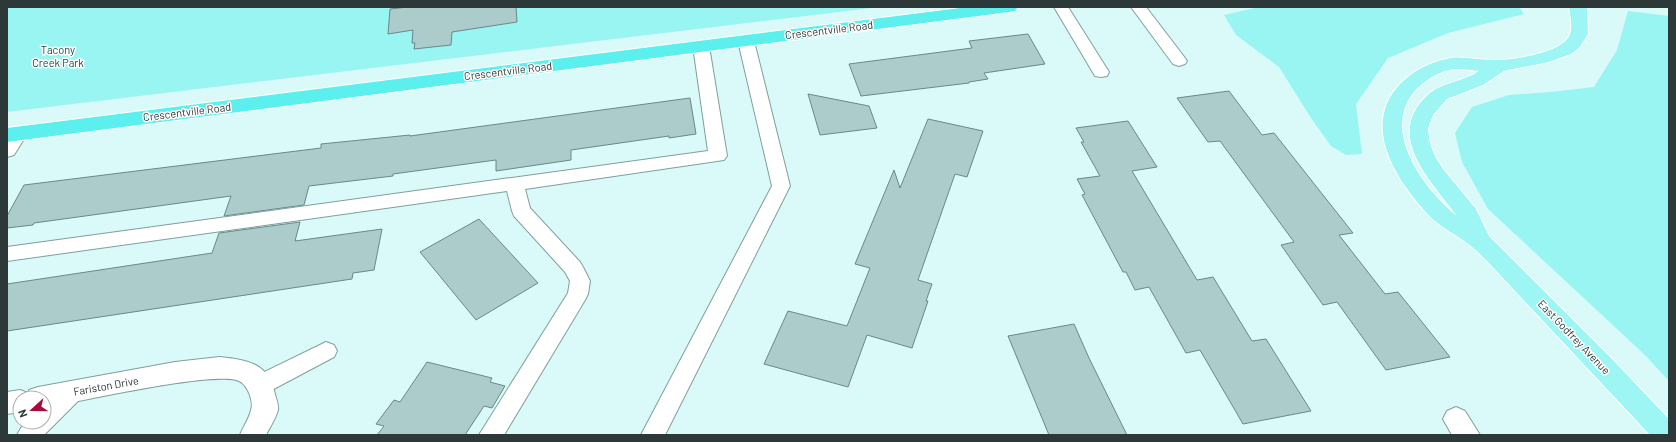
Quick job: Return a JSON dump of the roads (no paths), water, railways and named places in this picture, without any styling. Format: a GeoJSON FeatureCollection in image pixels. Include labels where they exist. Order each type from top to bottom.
{"type":"FeatureCollection","features":[{"type":"Feature","properties":{"kind":"highway","name":"Crescentville Road"},"geometry":{"type":"LineString","coordinates":[[10,140],[701,46],[1009,7]]}},
{"type":"Feature","properties":{"kind":"main road","name":"East Godfrey Avenue"},"geometry":{"type":"LineString","coordinates":[[1578,7],[1580,24],[1578,38],[1568,48],[1554,55],[1499,66],[1454,63],[1430,70],[1413,81],[1401,95],[1393,111],[1392,132],[1398,152],[1408,173],[1425,198],[1446,220],[1480,240],[1667,435]]}},
{"type":"Feature","properties":{"kind":"main road","name":"East Godfrey Avenue"},"geometry":{"type":"LineString","coordinates":[[1480,240],[1468,216],[1441,183],[1428,164],[1420,144],[1419,127],[1424,111],[1438,97],[1475,81],[1499,66]]}},
{"type":"Feature","properties":{"kind":"street","name":"Fariston Drive"},"geometry":{"type":"LineString","coordinates":[[52,396],[175,373],[219,368],[246,371],[260,384]]}},
{"type":"Feature","properties":{"kind":"street"},"geometry":{"type":"LineString","coordinates":[[253,435],[265,409],[260,384]]}},
{"type":"Feature","properties":{"kind":"lane"},"geometry":{"type":"LineString","coordinates":[[1061,7],[1100,72]]}},
{"type":"Feature","properties":{"kind":"lane"},"geometry":{"type":"LineString","coordinates":[[1138,7],[1179,61]]}},
{"type":"Feature","properties":{"kind":"lane"},"geometry":{"type":"LineString","coordinates":[[653,435],[781,186],[746,41]]}},
{"type":"Feature","properties":{"kind":"lane"},"geometry":{"type":"LineString","coordinates":[[7,254],[718,156],[701,46]]}},
{"type":"Feature","properties":{"kind":"lane"},"geometry":{"type":"LineString","coordinates":[[491,435],[578,294],[580,281],[573,267],[520,211],[515,184]]}},
{"type":"Feature","properties":{"kind":"lane"},"geometry":{"type":"LineString","coordinates":[[260,384],[326,351]]}},
{"type":"Feature","properties":{"kind":"lane"},"geometry":{"type":"LineString","coordinates":[[52,412],[71,393]]}},
{"type":"Feature","properties":{"kind":"park label","name":"Tacony Creek Park"},"geometry":{"type":"Point","coordinates":[58,56]}}]}
